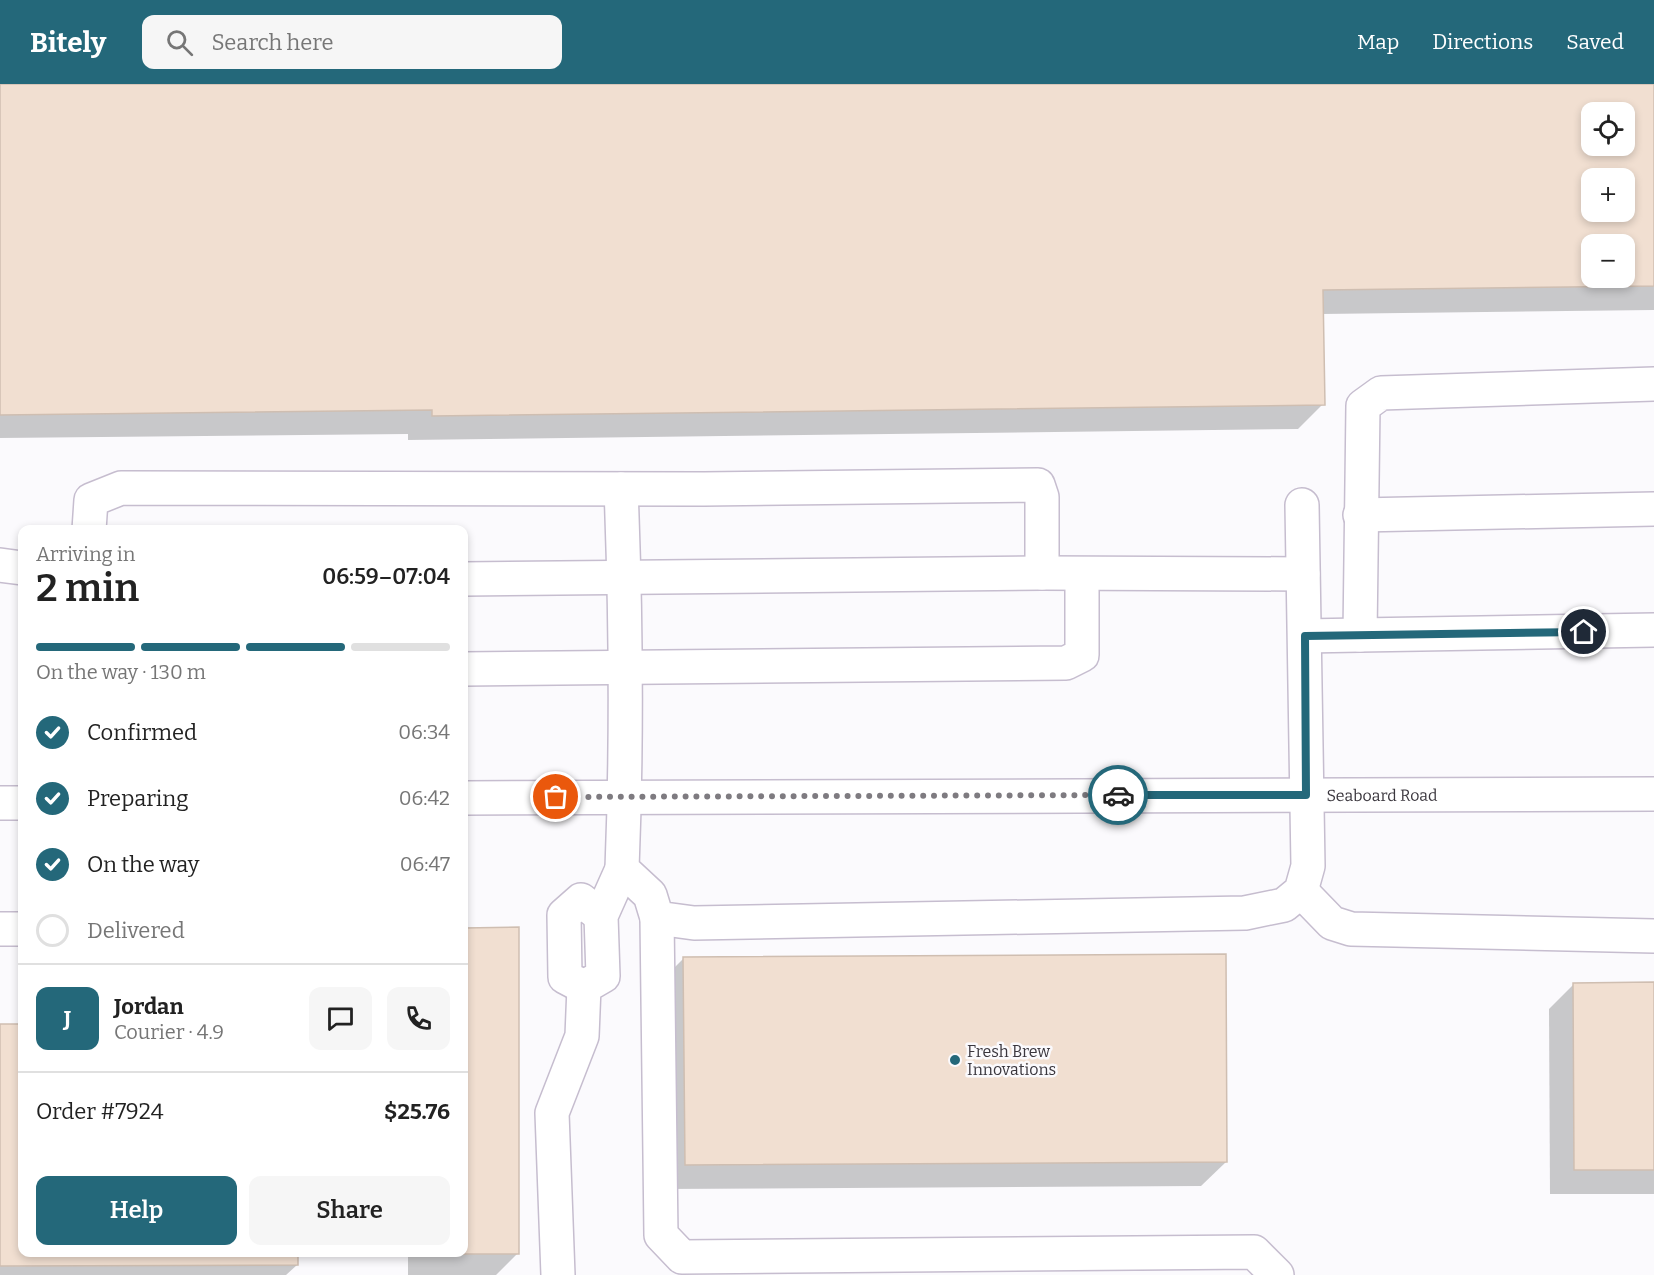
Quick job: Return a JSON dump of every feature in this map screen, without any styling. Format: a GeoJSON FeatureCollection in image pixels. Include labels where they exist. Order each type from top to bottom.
{"type":"FeatureCollection","features":[{"type":"Feature","properties":{"kind":"street"},"geometry":{"type":"LineString","coordinates":[[1360,635],[1363,406],[1381,393],[1654,384]]}},
{"type":"Feature","properties":{"kind":"street"},"geometry":{"type":"LineString","coordinates":[[89,525],[91,500],[121,488],[621,489],[1038,485],[1042,497],[1042,573]]}},
{"type":"Feature","properties":{"kind":"street"},"geometry":{"type":"LineString","coordinates":[[558,1275],[552,1113],[582,1036],[584,987],[603,976],[601,916],[622,869],[625,796],[625,579],[621,489]]}},
{"type":"Feature","properties":{"kind":"street"},"geometry":{"type":"LineString","coordinates":[[657,918],[694,923],[1245,913],[1284,905],[1301,891],[1308,866],[1302,505]]}},
{"type":"Feature","properties":{"kind":"street"},"geometry":{"type":"LineString","coordinates":[[1360,515],[1654,509]]}},
{"type":"Feature","properties":{"kind":"street"},"geometry":{"type":"LineString","coordinates":[[0,565],[18,567]]}},
{"type":"Feature","properties":{"kind":"street"},"geometry":{"type":"LineString","coordinates":[[468,579],[1042,573],[1303,574]]}},
{"type":"Feature","properties":{"kind":"street"},"geometry":{"type":"LineString","coordinates":[[468,669],[1066,663],[1082,655],[1082,574]]}},
{"type":"Feature","properties":{"kind":"street"},"geometry":{"type":"LineString","coordinates":[[1305,636],[1654,630]]}},
{"type":"Feature","properties":{"kind":"street","name":"Seaboard Road"},"geometry":{"type":"LineString","coordinates":[[468,798],[1654,794]]}},
{"type":"Feature","properties":{"kind":"street"},"geometry":{"type":"LineString","coordinates":[[0,803],[18,803]]}},
{"type":"Feature","properties":{"kind":"street"},"geometry":{"type":"LineString","coordinates":[[622,869],[650,895],[657,918],[661,1235],[682,1257],[1254,1252],[1277,1275]]}},
{"type":"Feature","properties":{"kind":"street"},"geometry":{"type":"LineString","coordinates":[[1301,891],[1332,923],[1351,929],[1654,936]]}},
{"type":"Feature","properties":{"kind":"street"},"geometry":{"type":"LineString","coordinates":[[0,929],[18,929]]}},
{"type":"Feature","properties":{"kind":"building"},"geometry":{"type":"Polygon","coordinates":[[[0,84],[1654,84],[1654,286],[1635,286],[1635,234],[1581,234],[1581,287],[1323,290],[1325,405],[432,416],[432,410],[0,415],[0,84]]]}},
{"type":"Feature","properties":{"kind":"building"},"geometry":{"type":"Polygon","coordinates":[[[519,927],[519,1254],[468,1254],[468,928],[519,927]]]}},
{"type":"Feature","properties":{"kind":"building","name":"Fresh Brew Innovations"},"geometry":{"type":"Polygon","coordinates":[[[1226,954],[1227,1162],[685,1165],[683,957],[1226,954]]]}},
{"type":"Feature","properties":{"kind":"building"},"geometry":{"type":"Polygon","coordinates":[[[1654,982],[1654,1170],[1574,1170],[1573,983],[1654,982]]]}},
{"type":"Feature","properties":{"kind":"building"},"geometry":{"type":"Polygon","coordinates":[[[0,1024],[18,1024],[18,1257],[298,1257],[298,1265],[0,1266],[0,1024]]]}},
{"type":"Feature","properties":{"kind":"way so far"},"geometry":{"type":"LineString","coordinates":[[556,797],[1118,795]]}},
{"type":"Feature","properties":{"kind":"place","name":"Fresh Brew Innovations"},"geometry":{"type":"Point","coordinates":[955,1060]}},
{"type":"Feature","properties":{"kind":"route"},"geometry":{"type":"LineString","coordinates":[[1118,795],[1306,795],[1305,636],[1584,632]]}}]}
